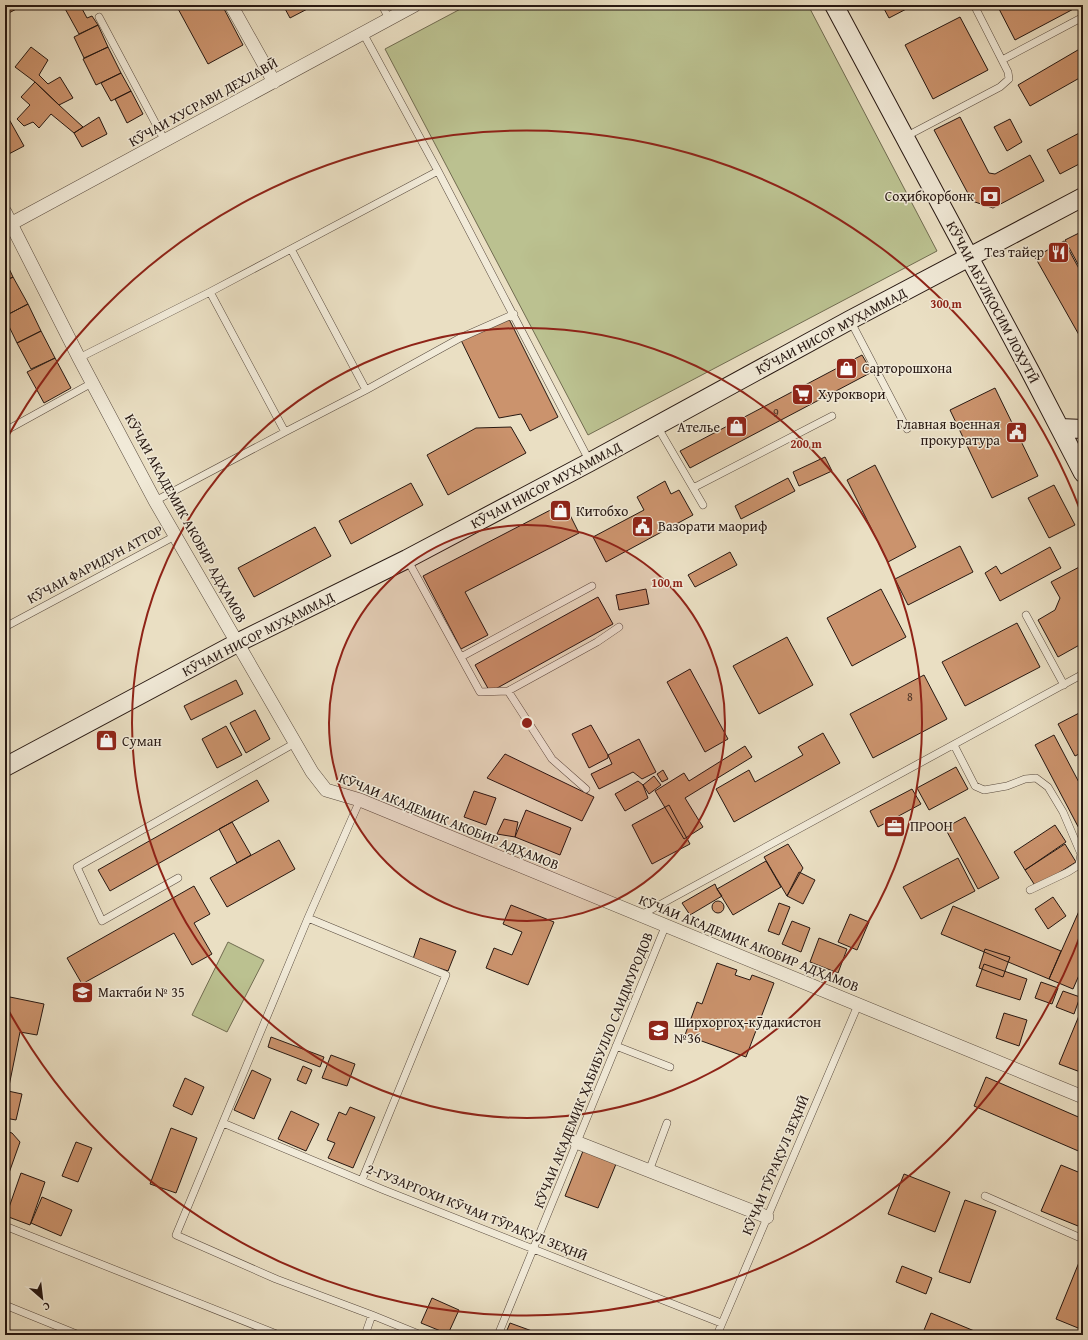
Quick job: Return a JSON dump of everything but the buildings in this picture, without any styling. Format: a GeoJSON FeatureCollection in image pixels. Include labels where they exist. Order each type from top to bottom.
{"type":"FeatureCollection","features":[{"type":"Feature","properties":{"kind":"street"},"geometry":{"type":"LineString","coordinates":[[231,5],[274,82]]}},
{"type":"Feature","properties":{"kind":"street","name":"КӮЧАИ ХУСРАВИ ДЕХЛАВӢ"},"geometry":{"type":"LineString","coordinates":[[8,225],[415,5]]}},
{"type":"Feature","properties":{"kind":"street","name":"КӮЧАИ АБУЛҚОСИМ ЛОҲУТӢ"},"geometry":{"type":"LineString","coordinates":[[834,5],[1060,428],[1079,458],[1083,473]]}},
{"type":"Feature","properties":{"kind":"street","name":"КӮЧАИ НИСОР МУҲАММАД"},"geometry":{"type":"LineString","coordinates":[[5,767],[237,642],[407,559],[657,426],[850,320],[1083,197]]}},
{"type":"Feature","properties":{"kind":"street","name":"КӮЧАИ АКАДЕМИК АКОБИР АДҲАМОВ"},"geometry":{"type":"LineString","coordinates":[[5,212],[8,225],[155,501],[312,772],[326,790],[360,800],[1083,1097]]}},
{"type":"Feature","properties":{"kind":"street"},"geometry":{"type":"LineString","coordinates":[[1060,428],[1083,429]]}},
{"type":"Feature","properties":{"kind":"street"},"geometry":{"type":"LineString","coordinates":[[576,1142],[767,1217]]}},
{"type":"Feature","properties":{"kind":"lane"},"geometry":{"type":"LineString","coordinates":[[382,5],[389,19]]}},
{"type":"Feature","properties":{"kind":"lane"},"geometry":{"type":"LineString","coordinates":[[904,138],[1006,84],[1009,80],[1009,76],[1002,60],[974,5]]}},
{"type":"Feature","properties":{"kind":"lane"},"geometry":{"type":"LineString","coordinates":[[99,17],[165,141]]}},
{"type":"Feature","properties":{"kind":"lane"},"geometry":{"type":"LineString","coordinates":[[1002,60],[1083,17]]}},
{"type":"Feature","properties":{"kind":"lane"},"geometry":{"type":"LineString","coordinates":[[363,33],[514,314],[590,462]]}},
{"type":"Feature","properties":{"kind":"lane"},"geometry":{"type":"LineString","coordinates":[[79,358],[210,292],[438,171]]}},
{"type":"Feature","properties":{"kind":"lane"},"geometry":{"type":"LineString","coordinates":[[291,249],[366,390]]}},
{"type":"Feature","properties":{"kind":"lane"},"geometry":{"type":"LineString","coordinates":[[210,292],[285,432]]}},
{"type":"Feature","properties":{"kind":"lane"},"geometry":{"type":"LineString","coordinates":[[155,501],[366,390],[460,338],[514,314]]}},
{"type":"Feature","properties":{"kind":"lane"},"geometry":{"type":"LineString","coordinates":[[850,320],[907,429]]}},
{"type":"Feature","properties":{"kind":"lane"},"geometry":{"type":"LineString","coordinates":[[5,432],[92,382]]}},
{"type":"Feature","properties":{"kind":"lane"},"geometry":{"type":"LineString","coordinates":[[693,488],[832,416]]}},
{"type":"Feature","properties":{"kind":"lane"},"geometry":{"type":"LineString","coordinates":[[657,426],[703,505]]}},
{"type":"Feature","properties":{"kind":"lane","name":"КӮЧАИ ФАРИДУН АТТОР"},"geometry":{"type":"LineString","coordinates":[[5,626],[175,536]]}},
{"type":"Feature","properties":{"kind":"lane"},"geometry":{"type":"LineString","coordinates":[[407,559],[480,692],[508,691],[597,642],[619,627]]}},
{"type":"Feature","properties":{"kind":"lane"},"geometry":{"type":"LineString","coordinates":[[461,657],[592,586]]}},
{"type":"Feature","properties":{"kind":"lane"},"geometry":{"type":"LineString","coordinates":[[1026,615],[1064,685]]}},
{"type":"Feature","properties":{"kind":"lane"},"geometry":{"type":"LineString","coordinates":[[640,916],[1083,674]]}},
{"type":"Feature","properties":{"kind":"lane"},"geometry":{"type":"LineString","coordinates":[[508,691],[552,759],[586,789]]}},
{"type":"Feature","properties":{"kind":"lane"},"geometry":{"type":"LineString","coordinates":[[178,878],[102,920],[77,867],[295,742]]}},
{"type":"Feature","properties":{"kind":"lane"},"geometry":{"type":"LineString","coordinates":[[954,745],[975,786],[984,790],[1007,786],[1024,779],[1036,778],[1048,787],[1063,812],[1081,854],[1079,865],[1068,872],[1030,890]]}},
{"type":"Feature","properties":{"kind":"lane"},"geometry":{"type":"LineString","coordinates":[[360,800],[308,918],[176,1235],[276,1279],[421,1335]]}},
{"type":"Feature","properties":{"kind":"lane"},"geometry":{"type":"LineString","coordinates":[[308,918],[446,974],[362,1180]]}},
{"type":"Feature","properties":{"kind":"lane","name":"КӮЧАИ АКАДЕМИК ҲАБИБУЛЛО САИДМУРОДОВ"},"geometry":{"type":"LineString","coordinates":[[498,1335],[665,926]]}},
{"type":"Feature","properties":{"kind":"lane","name":"КӮЧАИ ТӮРАҚУЛ ЗЕҲНӢ"},"geometry":{"type":"LineString","coordinates":[[717,1335],[858,1005]]}},
{"type":"Feature","properties":{"kind":"lane"},"geometry":{"type":"LineString","coordinates":[[616,1046],[670,1066]]}},
{"type":"Feature","properties":{"kind":"lane","name":"2-ГУЗАРГОХИ КӮЧАИ ТӮРАҚУЛ ЗЕҲНӢ"},"geometry":{"type":"LineString","coordinates":[[224,1122],[384,1190],[721,1323]]}},
{"type":"Feature","properties":{"kind":"lane"},"geometry":{"type":"LineString","coordinates":[[649,1171],[667,1123]]}},
{"type":"Feature","properties":{"kind":"lane"},"geometry":{"type":"LineString","coordinates":[[985,1196],[1083,1239]]}},
{"type":"Feature","properties":{"kind":"lane"},"geometry":{"type":"LineString","coordinates":[[5,1226],[279,1335]]}},
{"type":"Feature","properties":{"kind":"lane"},"geometry":{"type":"LineString","coordinates":[[5,1305],[79,1335]]}},
{"type":"Feature","properties":{"kind":"lane"},"geometry":{"type":"LineString","coordinates":[[365,1335],[372,1315]]}},
{"type":"Feature","properties":{"kind":"green space"},"geometry":{"type":"Polygon","coordinates":[[[468,5],[808,5],[937,251],[588,435],[385,49],[468,5]]]}},
{"type":"Feature","properties":{"kind":"green space"},"geometry":{"type":"Polygon","coordinates":[[[228,942],[264,960],[227,1032],[192,1015],[228,942]]]}},
{"type":"Feature","properties":{"kind":"place","name":"Соҳибкорбонк"},"geometry":{"type":"Point","coordinates":[990,196]}},
{"type":"Feature","properties":{"kind":"place","name":"Тез тайер"},"geometry":{"type":"Point","coordinates":[1059,252]}},
{"type":"Feature","properties":{"kind":"place","name":"Сарторошхона"},"geometry":{"type":"Point","coordinates":[847,368]}},
{"type":"Feature","properties":{"kind":"place","name":"Хуроквори"},"geometry":{"type":"Point","coordinates":[803,394]}},
{"type":"Feature","properties":{"kind":"place","name":"Ателье"},"geometry":{"type":"Point","coordinates":[736,427]}},
{"type":"Feature","properties":{"kind":"place","name":"Главная военная прокуратура"},"geometry":{"type":"Point","coordinates":[1016,432]}},
{"type":"Feature","properties":{"kind":"place","name":"Китобхо"},"geometry":{"type":"Point","coordinates":[561,511]}},
{"type":"Feature","properties":{"kind":"place","name":"Вазорати маориф"},"geometry":{"type":"Point","coordinates":[643,526]}},
{"type":"Feature","properties":{"kind":"place","name":"Суман"},"geometry":{"type":"Point","coordinates":[106,741]}},
{"type":"Feature","properties":{"kind":"place","name":"ПРООН"},"geometry":{"type":"Point","coordinates":[895,826]}},
{"type":"Feature","properties":{"kind":"place","name":"Мактаби № 35"},"geometry":{"type":"Point","coordinates":[82,992]}},
{"type":"Feature","properties":{"kind":"place","name":"Ширхоргоҳ-кӯдакистон №36"},"geometry":{"type":"Point","coordinates":[658,1030]}}]}
